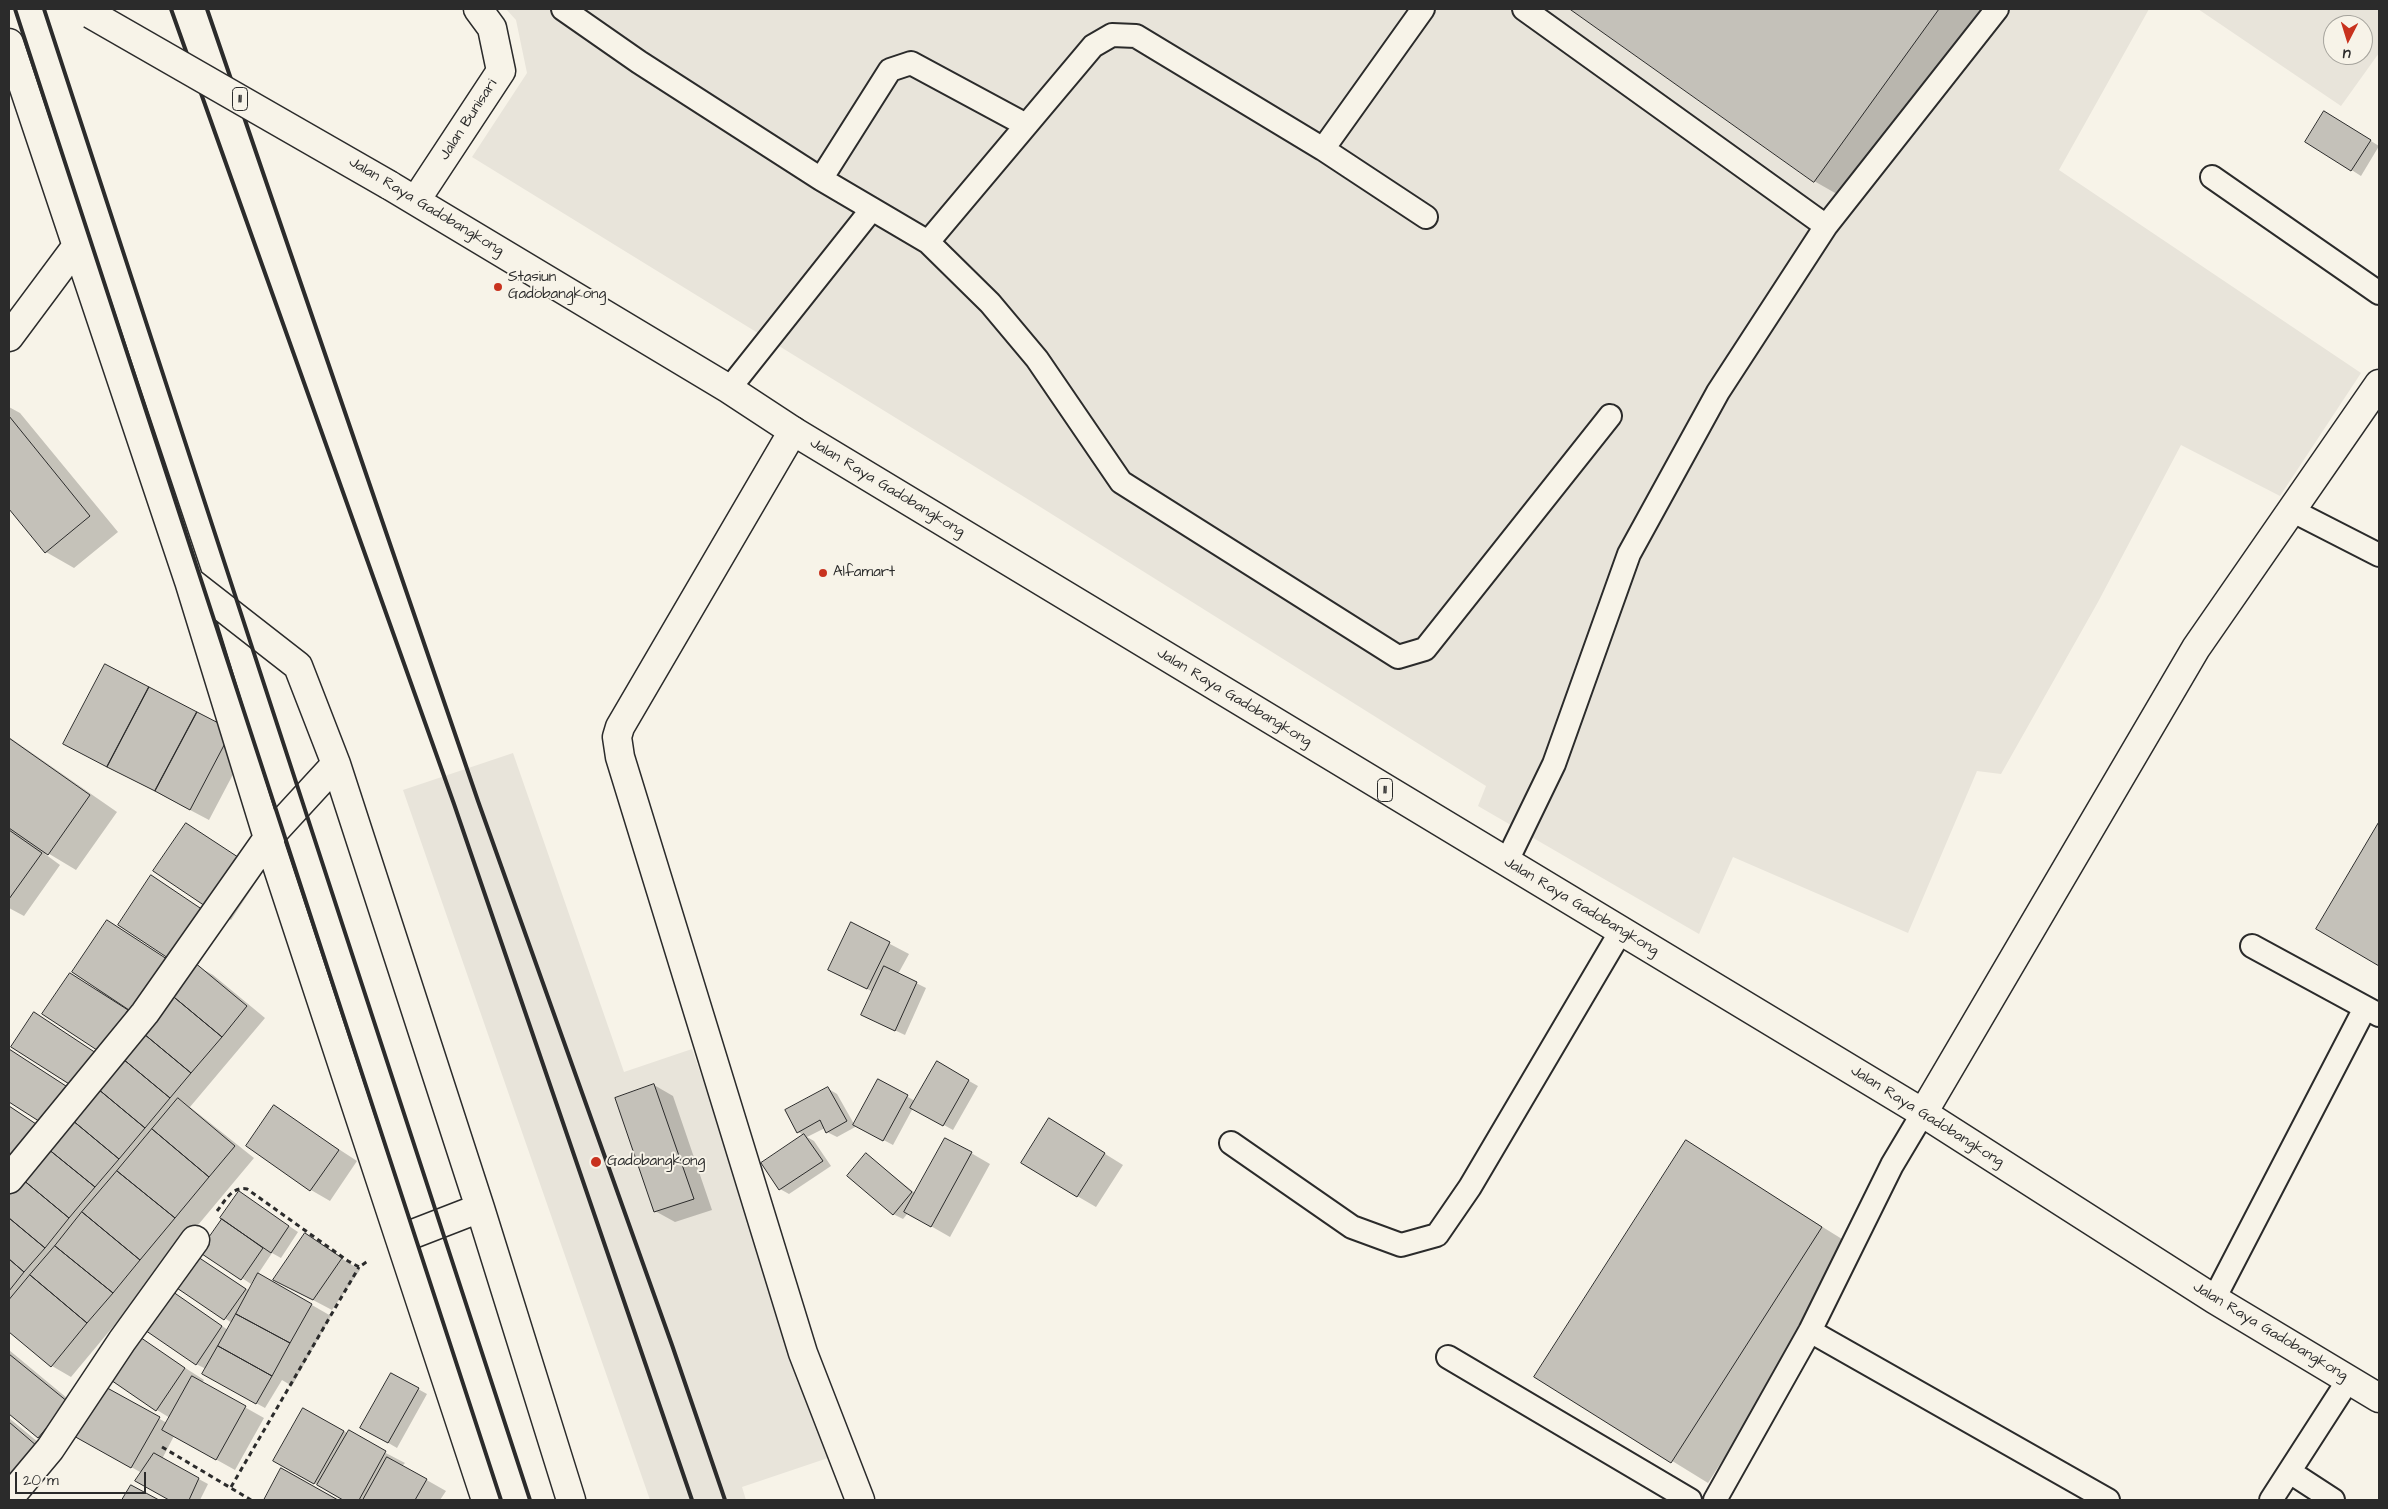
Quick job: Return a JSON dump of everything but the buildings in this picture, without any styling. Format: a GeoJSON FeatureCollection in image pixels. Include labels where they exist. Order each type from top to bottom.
{"type":"FeatureCollection","features":[{"type":"Feature","properties":{"kind":"main road","name":"Jalan Bunisari"},"geometry":{"type":"LineString","coordinates":[[416,200],[501,71],[492,28],[478,9]]}},
{"type":"Feature","properties":{"kind":"main road","name":"Jalan Raya Gadobangkong"},"geometry":{"type":"LineString","coordinates":[[87,12],[389,184],[729,389],[792,431],[1923,1113],[2214,1299],[2379,1398]]}},
{"type":"Feature","properties":{"kind":"main road"},"geometry":{"type":"LineString","coordinates":[[9,43],[189,581],[268,838],[486,1500]]}},
{"type":"Feature","properties":{"kind":"main road"},"geometry":{"type":"LineString","coordinates":[[9,337],[76,247]]}},
{"type":"Feature","properties":{"kind":"main road"},"geometry":{"type":"LineString","coordinates":[[1923,1113],[2196,648],[2379,384]]}},
{"type":"Feature","properties":{"kind":"main road"},"geometry":{"type":"LineString","coordinates":[[792,431],[620,727],[617,737],[620,757],[803,1353],[860,1500]]}},
{"type":"Feature","properties":{"kind":"main road"},"geometry":{"type":"LineString","coordinates":[[189,581],[298,666],[336,764],[480,1208],[571,1500]]}},
{"type":"Feature","properties":{"kind":"main road"},"geometry":{"type":"LineString","coordinates":[[9,1179],[145,1013],[268,838],[336,764]]}},
{"type":"Feature","properties":{"kind":"main road"},"geometry":{"type":"LineString","coordinates":[[400,1239],[480,1208]]}},
{"type":"Feature","properties":{"kind":"main road"},"geometry":{"type":"LineString","coordinates":[[9,1498],[50,1449],[122,1341],[195,1240]]}},
{"type":"Feature","properties":{"kind":"lane"},"geometry":{"type":"LineString","coordinates":[[562,9],[638,62],[821,179],[928,242],[990,303],[1037,359],[1121,482],[1398,657],[1425,648],[1610,416]]}},
{"type":"Feature","properties":{"kind":"lane"},"geometry":{"type":"LineString","coordinates":[[1323,149],[1423,9]]}},
{"type":"Feature","properties":{"kind":"lane"},"geometry":{"type":"LineString","coordinates":[[1524,9],[1826,226]]}},
{"type":"Feature","properties":{"kind":"lane"},"geometry":{"type":"LineString","coordinates":[[1506,863],[1554,764],[1629,554],[1718,392],[1826,226],[1997,9]]}},
{"type":"Feature","properties":{"kind":"lane"},"geometry":{"type":"LineString","coordinates":[[928,242],[1093,46],[1112,35],[1136,36],[1323,149],[1426,217]]}},
{"type":"Feature","properties":{"kind":"lane"},"geometry":{"type":"LineString","coordinates":[[821,179],[890,70],[910,63],[1026,125]]}},
{"type":"Feature","properties":{"kind":"lane"},"geometry":{"type":"LineString","coordinates":[[2212,177],[2379,292]]}},
{"type":"Feature","properties":{"kind":"lane"},"geometry":{"type":"LineString","coordinates":[[729,389],[872,208]]}},
{"type":"Feature","properties":{"kind":"lane"},"geometry":{"type":"LineString","coordinates":[[2290,510],[2379,555]]}},
{"type":"Feature","properties":{"kind":"lane"},"geometry":{"type":"LineString","coordinates":[[1231,1143],[1352,1227],[1401,1245],[1437,1235],[1470,1187],[1621,930]]}},
{"type":"Feature","properties":{"kind":"lane"},"geometry":{"type":"LineString","coordinates":[[2214,1299],[2372,1011],[2252,946]]}},
{"type":"Feature","properties":{"kind":"lane"},"geometry":{"type":"LineString","coordinates":[[1715,1500],[1810,1331],[1892,1165],[1923,1113]]}},
{"type":"Feature","properties":{"kind":"lane"},"geometry":{"type":"LineString","coordinates":[[1810,1331],[2108,1500]]}},
{"type":"Feature","properties":{"kind":"lane"},"geometry":{"type":"LineString","coordinates":[[1448,1357],[1690,1500]]}},
{"type":"Feature","properties":{"kind":"lane"},"geometry":{"type":"LineString","coordinates":[[2271,1500],[2349,1379]]}},
{"type":"Feature","properties":{"kind":"lane"},"geometry":{"type":"LineString","coordinates":[[2290,1472],[2333,1500]]}},
{"type":"Feature","properties":{"kind":"path"},"geometry":{"type":"LineString","coordinates":[[195,1240],[232,1192],[240,1188],[247,1189],[359,1267]]}},
{"type":"Feature","properties":{"kind":"path"},"geometry":{"type":"LineString","coordinates":[[231,1486],[359,1267],[400,1239]]}},
{"type":"Feature","properties":{"kind":"path"},"geometry":{"type":"LineString","coordinates":[[162,1447],[231,1486],[251,1500]]}},
{"type":"Feature","properties":{"kind":"shaded area"},"geometry":{"type":"Polygon","coordinates":[[[506,9],[2149,9],[2059,170],[2361,373],[2280,496],[2181,445],[2098,602],[2001,774],[1977,771],[1908,933],[1733,857],[1699,934],[1478,806],[1486,786],[1034,503],[472,157],[527,73],[516,20],[506,9]]]}},
{"type":"Feature","properties":{"kind":"shaded area"},"geometry":{"type":"Polygon","coordinates":[[[2198,9],[2379,9],[2379,53],[2373,61],[2373,15],[2323,15],[2323,65],[2370,65],[2341,106],[2198,9]]]}},
{"type":"Feature","properties":{"kind":"shaded area"},"geometry":{"type":"Polygon","coordinates":[[[513,753],[624,1072],[692,1049],[834,1456],[742,1487],[746,1500],[650,1500],[403,790],[513,753]]]}},
{"type":"Feature","properties":{"kind":"railway"},"geometry":{"type":"LineString","coordinates":[[15,9],[501,1500]]}},
{"type":"Feature","properties":{"kind":"railway"},"geometry":{"type":"LineString","coordinates":[[44,9],[530,1500]]}},
{"type":"Feature","properties":{"kind":"railway"},"geometry":{"type":"LineString","coordinates":[[171,9],[454,804],[692,1500]]}},
{"type":"Feature","properties":{"kind":"railway"},"geometry":{"type":"LineString","coordinates":[[207,9],[478,801],[672,1345],[725,1500]]}},
{"type":"Feature","properties":{"kind":"place","name":"Stasiun Gadobangkong"},"geometry":{"type":"Point","coordinates":[498,287]}},
{"type":"Feature","properties":{"kind":"place","name":"Alfamart"},"geometry":{"type":"Point","coordinates":[823,573]}},
{"type":"Feature","properties":{"kind":"place","name":"Gadobangkong"},"geometry":{"type":"Point","coordinates":[596,1162]}}]}
